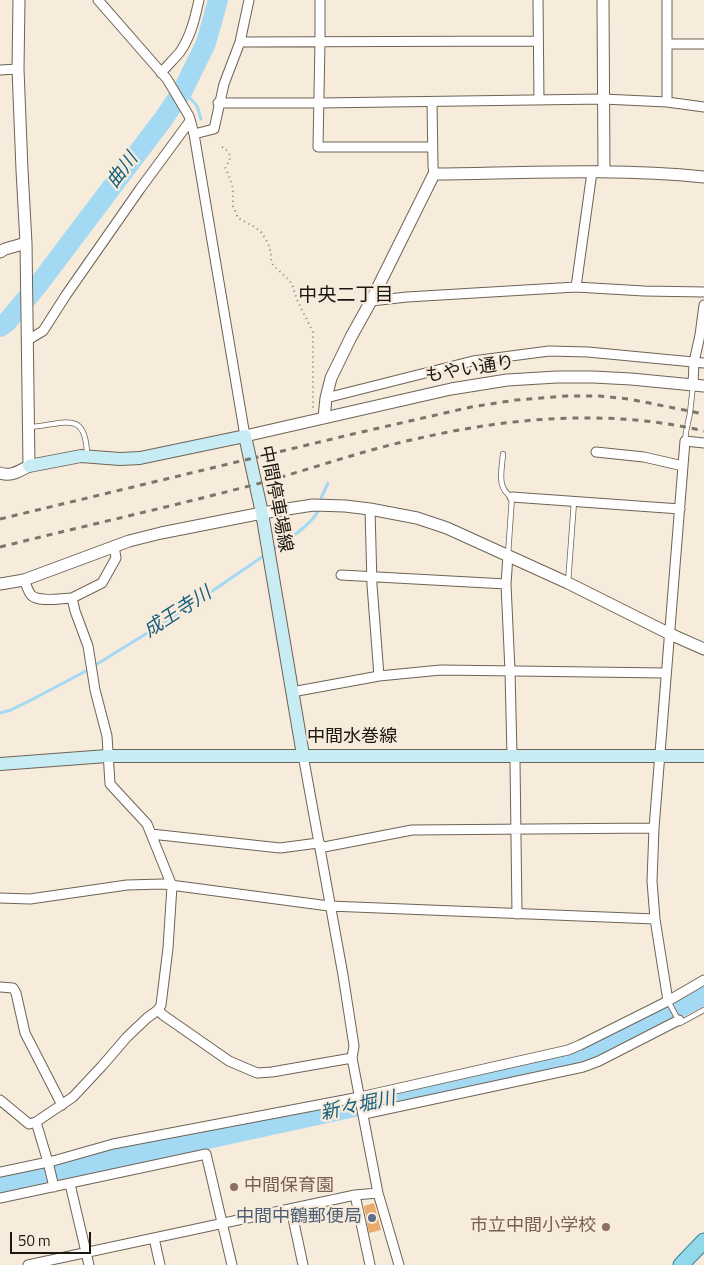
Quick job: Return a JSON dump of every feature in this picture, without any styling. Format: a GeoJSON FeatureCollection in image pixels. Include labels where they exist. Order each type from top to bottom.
{"type":"FeatureCollection","features":[{"type":"Feature","properties":{"kind":"main road","name":"中間停車場線"},"geometry":{"type":"LineString","coordinates":[[29,466],[81,456],[120,459],[140,458],[245,436],[262,513],[303,755]]}},
{"type":"Feature","properties":{"kind":"main road","name":"中間水巻線"},"geometry":{"type":"LineString","coordinates":[[0,764],[108,756],[704,756]]}},
{"type":"Feature","properties":{"kind":"main road"},"geometry":{"type":"LineString","coordinates":[[681,1265],[704,1241]]}},
{"type":"Feature","properties":{"kind":"street"},"geometry":{"type":"LineString","coordinates":[[0,473],[13,475],[29,466],[26,243],[18,68],[19,0]]}},
{"type":"Feature","properties":{"kind":"street"},"geometry":{"type":"LineString","coordinates":[[98,0],[164,76],[190,118],[245,436]]}},
{"type":"Feature","properties":{"kind":"street"},"geometry":{"type":"LineString","coordinates":[[164,76],[188,38],[196,18],[199,0]]}},
{"type":"Feature","properties":{"kind":"street"},"geometry":{"type":"LineString","coordinates":[[194,134],[214,129],[218,103],[240,42],[249,0]]}},
{"type":"Feature","properties":{"kind":"street"},"geometry":{"type":"LineString","coordinates":[[320,0],[318,146],[432,147]]}},
{"type":"Feature","properties":{"kind":"street"},"geometry":{"type":"LineString","coordinates":[[538,0],[539,100]]}},
{"type":"Feature","properties":{"kind":"street"},"geometry":{"type":"LineString","coordinates":[[603,0],[604,172]]}},
{"type":"Feature","properties":{"kind":"street"},"geometry":{"type":"LineString","coordinates":[[667,0],[667,102]]}},
{"type":"Feature","properties":{"kind":"street"},"geometry":{"type":"LineString","coordinates":[[240,42],[538,40]]}},
{"type":"Feature","properties":{"kind":"street"},"geometry":{"type":"LineString","coordinates":[[667,44],[704,44]]}},
{"type":"Feature","properties":{"kind":"street"},"geometry":{"type":"LineString","coordinates":[[0,70],[18,68]]}},
{"type":"Feature","properties":{"kind":"street"},"geometry":{"type":"LineString","coordinates":[[218,103],[603,99],[667,102],[704,107]]}},
{"type":"Feature","properties":{"kind":"street"},"geometry":{"type":"LineString","coordinates":[[318,419],[331,378],[434,174],[432,102]]}},
{"type":"Feature","properties":{"kind":"street"},"geometry":{"type":"LineString","coordinates":[[28,340],[43,331],[66,295],[190,118]]}},
{"type":"Feature","properties":{"kind":"street"},"geometry":{"type":"LineString","coordinates":[[576,287],[592,172]]}},
{"type":"Feature","properties":{"kind":"street"},"geometry":{"type":"LineString","coordinates":[[434,174],[604,172],[675,174],[704,177]]}},
{"type":"Feature","properties":{"kind":"street"},"geometry":{"type":"LineString","coordinates":[[0,252],[26,243]]}},
{"type":"Feature","properties":{"kind":"street"},"geometry":{"type":"LineString","coordinates":[[371,301],[406,297],[576,287],[704,292]]}},
{"type":"Feature","properties":{"kind":"street"},"geometry":{"type":"LineString","coordinates":[[699,386],[694,362],[704,305]]}},
{"type":"Feature","properties":{"kind":"street"},"geometry":{"type":"LineString","coordinates":[[326,398],[473,361],[549,351],[588,352],[704,363]]}},
{"type":"Feature","properties":{"kind":"street","name":"もやい通り"},"geometry":{"type":"LineString","coordinates":[[245,436],[451,389],[507,380],[593,377],[699,386]]}},
{"type":"Feature","properties":{"kind":"street"},"geometry":{"type":"LineString","coordinates":[[668,1001],[655,919],[652,881],[654,828],[662,748],[666,673],[685,441],[704,444]]}},
{"type":"Feature","properties":{"kind":"street"},"geometry":{"type":"LineString","coordinates":[[596,452],[644,457],[683,466]]}},
{"type":"Feature","properties":{"kind":"street"},"geometry":{"type":"LineString","coordinates":[[512,497],[680,509]]}},
{"type":"Feature","properties":{"kind":"street"},"geometry":{"type":"LineString","coordinates":[[0,584],[24,580],[114,546],[161,533],[313,505],[345,506],[417,518],[447,528],[508,554],[704,650]]}},
{"type":"Feature","properties":{"kind":"street"},"geometry":{"type":"LineString","coordinates":[[370,509],[372,576],[379,676]]}},
{"type":"Feature","properties":{"kind":"street"},"geometry":{"type":"LineString","coordinates":[[24,580],[30,594],[35,598],[41,600],[72,598],[102,583],[116,558],[114,546]]}},
{"type":"Feature","properties":{"kind":"street"},"geometry":{"type":"LineString","coordinates":[[508,554],[506,584],[512,755],[516,761],[517,914]]}},
{"type":"Feature","properties":{"kind":"street"},"geometry":{"type":"LineString","coordinates":[[341,575],[506,584]]}},
{"type":"Feature","properties":{"kind":"street"},"geometry":{"type":"LineString","coordinates":[[0,1100],[29,1124],[36,1122],[62,1105],[84,1087],[127,1036],[158,1010],[161,1005],[168,948],[172,886],[147,824],[110,784],[106,736],[95,690],[88,646],[72,598]]}},
{"type":"Feature","properties":{"kind":"street"},"geometry":{"type":"LineString","coordinates":[[292,692],[379,676],[441,670],[666,673]]}},
{"type":"Feature","properties":{"kind":"street"},"geometry":{"type":"LineString","coordinates":[[303,755],[343,975],[354,1046],[352,1058],[378,1192],[399,1265]]}},
{"type":"Feature","properties":{"kind":"street"},"geometry":{"type":"LineString","coordinates":[[151,834],[280,848],[318,843],[324,847],[412,830],[654,828]]}},
{"type":"Feature","properties":{"kind":"street"},"geometry":{"type":"LineString","coordinates":[[0,898],[30,899],[127,885],[163,884],[330,906],[655,919]]}},
{"type":"Feature","properties":{"kind":"street"},"geometry":{"type":"LineString","coordinates":[[0,1172],[49,1163],[114,1144],[360,1098],[568,1050],[668,1001],[704,980]]}},
{"type":"Feature","properties":{"kind":"street"},"geometry":{"type":"LineString","coordinates":[[0,987],[12,988],[16,993],[25,1033],[62,1105]]}},
{"type":"Feature","properties":{"kind":"street"},"geometry":{"type":"LineString","coordinates":[[158,1010],[228,1060],[257,1072],[272,1072],[352,1058]]}},
{"type":"Feature","properties":{"kind":"street"},"geometry":{"type":"LineString","coordinates":[[363,1113],[584,1067],[679,1020]]}},
{"type":"Feature","properties":{"kind":"street"},"geometry":{"type":"LineString","coordinates":[[36,1122],[54,1184]]}},
{"type":"Feature","properties":{"kind":"street"},"geometry":{"type":"LineString","coordinates":[[0,1198],[54,1184],[70,1184],[206,1154],[232,1265]]}},
{"type":"Feature","properties":{"kind":"street"},"geometry":{"type":"LineString","coordinates":[[70,1184],[89,1265]]}},
{"type":"Feature","properties":{"kind":"street"},"geometry":{"type":"LineString","coordinates":[[28,1265],[355,1195],[378,1192]]}},
{"type":"Feature","properties":{"kind":"street"},"geometry":{"type":"LineString","coordinates":[[355,1195],[370,1265]]}},
{"type":"Feature","properties":{"kind":"street"},"geometry":{"type":"LineString","coordinates":[[292,1209],[303,1265]]}},
{"type":"Feature","properties":{"kind":"street"},"geometry":{"type":"LineString","coordinates":[[154,1238],[160,1265]]}},
{"type":"Feature","properties":{"kind":"lane"},"geometry":{"type":"LineString","coordinates":[[685,441],[690,413],[699,386]]}},
{"type":"Feature","properties":{"kind":"lane"},"geometry":{"type":"LineString","coordinates":[[28,427],[72,422],[85,433],[87,456]]}},
{"type":"Feature","properties":{"kind":"lane"},"geometry":{"type":"LineString","coordinates":[[503,454],[501,486],[512,497],[508,554]]}},
{"type":"Feature","properties":{"kind":"lane"},"geometry":{"type":"LineString","coordinates":[[568,583],[574,502]]}},
{"type":"Feature","properties":{"kind":"lane"},"geometry":{"type":"LineString","coordinates":[[668,1001],[680,1023],[704,1010]]}},
{"type":"Feature","properties":{"kind":"path"},"geometry":{"type":"LineString","coordinates":[[222,147],[229,154],[230,159],[224,167],[233,188],[235,212],[238,218],[261,232],[268,243],[273,265],[292,284],[297,300],[313,332],[318,419]]}},
{"type":"Feature","properties":{"kind":"building"},"geometry":{"type":"Polygon","coordinates":[[[374,1203],[381,1230],[369,1233],[364,1206],[374,1203]]]}},
{"type":"Feature","properties":{"kind":"waterway","name":"曲川"},"geometry":{"type":"LineString","coordinates":[[0,327],[6,323],[38,285],[183,90],[206,43],[218,0]]}},
{"type":"Feature","properties":{"kind":"waterway"},"geometry":{"type":"LineString","coordinates":[[183,90],[197,106],[201,119]]}},
{"type":"Feature","properties":{"kind":"waterway","name":"成王寺川"},"geometry":{"type":"LineString","coordinates":[[320,502],[328,483]]}},
{"type":"Feature","properties":{"kind":"waterway","name":"成王寺川"},"geometry":{"type":"LineString","coordinates":[[272,550],[306,526],[319,508]]}},
{"type":"Feature","properties":{"kind":"waterway","name":"成王寺川"},"geometry":{"type":"LineString","coordinates":[[0,713],[11,710],[84,672],[183,611],[265,555]]}},
{"type":"Feature","properties":{"kind":"waterway","name":"新々堀川"},"geometry":{"type":"LineString","coordinates":[[0,1184],[580,1058],[704,995]]}},
{"type":"Feature","properties":{"kind":"railway"},"geometry":{"type":"LineString","coordinates":[[0,519],[353,434],[471,407],[516,400],[565,396],[599,396],[629,399],[704,414]]}},
{"type":"Feature","properties":{"kind":"railway"},"geometry":{"type":"LineString","coordinates":[[0,547],[221,493],[378,448],[490,425],[562,418],[597,418],[669,424],[704,431]]}},
{"type":"Feature","properties":{"kind":"place","name":"中間保育園"},"geometry":{"type":"Point","coordinates":[234,1187]}},
{"type":"Feature","properties":{"kind":"place","name":"中間中鶴郵便局"},"geometry":{"type":"Point","coordinates":[372,1218]}},
{"type":"Feature","properties":{"kind":"place","name":"市立中間小学校"},"geometry":{"type":"Point","coordinates":[606,1227]}},
{"type":"Feature","properties":{"kind":"district","name":"中央二丁目"},"geometry":{"type":"Point","coordinates":[346,296]}}]}
